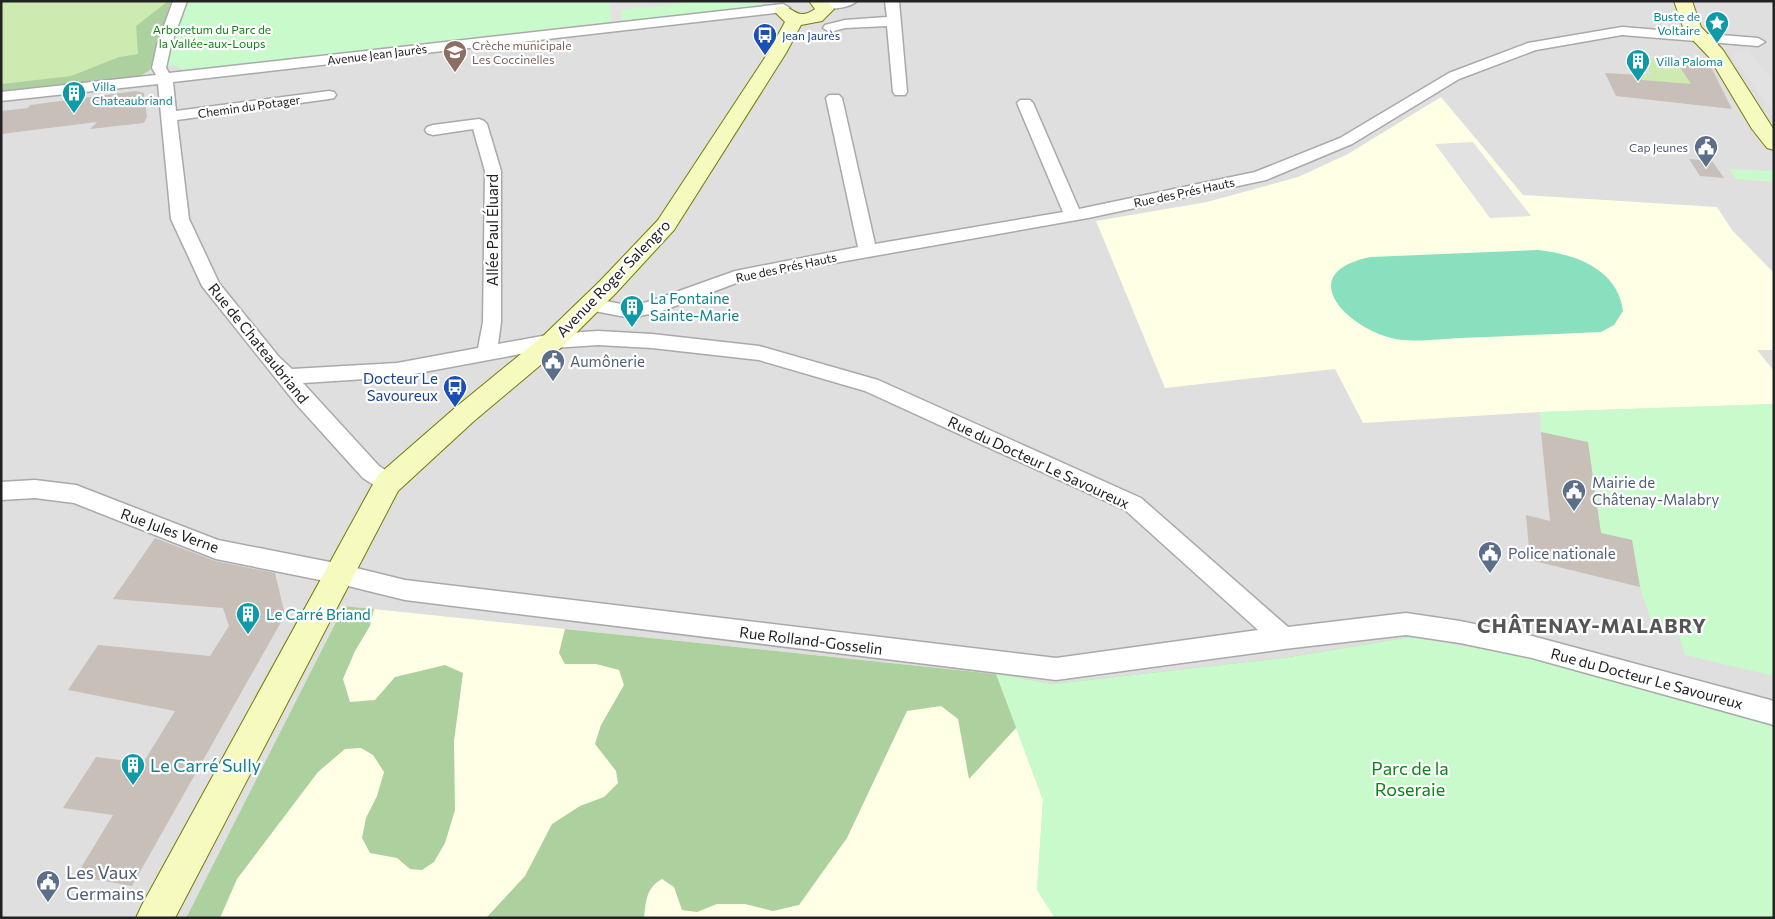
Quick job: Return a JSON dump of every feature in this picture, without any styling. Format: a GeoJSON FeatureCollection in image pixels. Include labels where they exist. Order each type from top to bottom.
{"type":"FeatureCollection","features":[{"type":"Feature","properties":{"kind":"main road"},"geometry":{"type":"LineString","coordinates":[[1682,1],[1692,28],[1716,54],[1759,125],[1774,144]]}},
{"type":"Feature","properties":{"kind":"main road"},"geometry":{"type":"LineString","coordinates":[[790,10],[804,20],[817,17],[825,9],[820,3]]}},
{"type":"Feature","properties":{"kind":"main road","name":"Avenue Roger Salengro"},"geometry":{"type":"LineString","coordinates":[[155,918],[388,483],[553,341],[666,225],[777,53],[790,10]]}},
{"type":"Feature","properties":{"kind":"street","name":"Rue de Chateaubriand"},"geometry":{"type":"LineString","coordinates":[[180,1],[164,45],[159,68],[165,79],[180,219],[211,286],[304,400],[371,472],[388,483]]}},
{"type":"Feature","properties":{"kind":"street"},"geometry":{"type":"LineString","coordinates":[[820,3],[851,1]]}},
{"type":"Feature","properties":{"kind":"street"},"geometry":{"type":"LineString","coordinates":[[892,1],[900,92]]}},
{"type":"Feature","properties":{"kind":"street","name":"Avenue Jean Jaurès"},"geometry":{"type":"LineString","coordinates":[[1,97],[790,10]]}},
{"type":"Feature","properties":{"kind":"street"},"geometry":{"type":"LineString","coordinates":[[830,28],[845,24],[894,21]]}},
{"type":"Feature","properties":{"kind":"street","name":"Rue des Prés Hauts"},"geometry":{"type":"LineString","coordinates":[[590,304],[631,312],[655,306],[735,277],[795,264],[1073,215],[1260,176],[1346,141],[1454,76],[1533,46],[1622,31],[1697,35],[1758,42]]}},
{"type":"Feature","properties":{"kind":"street"},"geometry":{"type":"LineString","coordinates":[[1716,54],[1724,49],[1758,42],[1774,43]]}},
{"type":"Feature","properties":{"kind":"street","name":"Chemin du Potager"},"geometry":{"type":"LineString","coordinates":[[169,117],[329,96]]}},
{"type":"Feature","properties":{"kind":"street"},"geometry":{"type":"LineString","coordinates":[[834,98],[868,251]]}},
{"type":"Feature","properties":{"kind":"street"},"geometry":{"type":"LineString","coordinates":[[1025,103],[1073,215]]}},
{"type":"Feature","properties":{"kind":"street","name":"Allée Paul Éluard"},"geometry":{"type":"LineString","coordinates":[[433,130],[479,124],[493,171],[492,322],[487,354]]}},
{"type":"Feature","properties":{"kind":"street"},"geometry":{"type":"LineString","coordinates":[[1250,162],[1260,176]]}},
{"type":"Feature","properties":{"kind":"street","name":"Rue du Docteur Le Savoureux"},"geometry":{"type":"LineString","coordinates":[[287,377],[397,370],[553,341],[598,338],[644,340],[758,353],[871,385],[1132,504],[1284,638],[1406,624],[1460,632],[1532,647],[1774,714]]}},
{"type":"Feature","properties":{"kind":"street","name":"Rue Jules Verne"},"geometry":{"type":"LineString","coordinates":[[1,491],[35,490],[76,494],[216,549],[340,574]]}},
{"type":"Feature","properties":{"kind":"street","name":"Rue Rolland-Gosselin"},"geometry":{"type":"LineString","coordinates":[[340,574],[405,590],[1056,669],[1284,638]]}},
{"type":"Feature","properties":{"kind":"shaded area"},"geometry":{"type":"Polygon","coordinates":[[[1,1],[1774,1],[1774,918],[1,918],[1,1]]]}},
{"type":"Feature","properties":{"kind":"shaded area"},"geometry":{"type":"Polygon","coordinates":[[[609,1],[700,1],[621,10],[622,22],[611,23],[609,1]]]}},
{"type":"Feature","properties":{"kind":"shaded area"},"geometry":{"type":"Polygon","coordinates":[[[1748,49],[1774,83],[1774,113],[1732,56],[1737,52],[1748,49]]]}},
{"type":"Feature","properties":{"kind":"shaded area"},"geometry":{"type":"Polygon","coordinates":[[[1441,97],[1523,195],[1717,207],[1732,230],[1774,273],[1774,350],[1757,350],[1774,371],[1774,404],[1540,412],[1363,423],[1335,369],[1165,388],[1096,221],[1207,202],[1298,177],[1348,154],[1441,97]]]}},
{"type":"Feature","properties":{"kind":"shaded area"},"geometry":{"type":"Polygon","coordinates":[[[1473,142],[1531,216],[1490,218],[1435,144],[1473,142]]]}},
{"type":"Feature","properties":{"kind":"shaded area"},"geometry":{"type":"Polygon","coordinates":[[[344,606],[996,674],[1043,800],[1037,890],[1055,918],[186,918],[344,606]]]}},
{"type":"Feature","properties":{"kind":"green space"},"geometry":{"type":"Polygon","coordinates":[[[1,1],[168,1],[136,26],[138,54],[119,57],[71,76],[1,84],[1,1]]]}},
{"type":"Feature","properties":{"kind":"green space"},"geometry":{"type":"Polygon","coordinates":[[[168,1],[171,1],[150,70],[137,78],[1,94],[1,84],[71,76],[119,57],[138,54],[136,26],[168,1]]]}},
{"type":"Feature","properties":{"kind":"green space","name":"Arboretum du Parc de la Vallée-aux-Loups"},"geometry":{"type":"Polygon","coordinates":[[[187,1],[767,1],[753,8],[184,73],[182,69],[175,66],[165,66],[187,1]]]}},
{"type":"Feature","properties":{"kind":"green space"},"geometry":{"type":"Polygon","coordinates":[[[1674,58],[1691,84],[1642,80],[1639,74],[1652,74],[1641,59],[1674,58]]]}},
{"type":"Feature","properties":{"kind":"green space"},"geometry":{"type":"Polygon","coordinates":[[[1730,169],[1772,171],[1774,182],[1735,179],[1730,169]]]}},
{"type":"Feature","properties":{"kind":"green space"},"geometry":{"type":"Polygon","coordinates":[[[1538,250],[1566,255],[1580,260],[1604,274],[1613,284],[1623,311],[1614,325],[1601,332],[1425,340],[1391,338],[1373,332],[1344,311],[1335,299],[1331,286],[1335,274],[1348,264],[1371,257],[1538,250]]]}},
{"type":"Feature","properties":{"kind":"green space"},"geometry":{"type":"Polygon","coordinates":[[[1774,404],[1774,676],[1685,655],[1679,636],[1655,633],[1640,587],[1632,540],[1601,533],[1541,432],[1540,412],[1774,404]]]}},
{"type":"Feature","properties":{"kind":"green space"},"geometry":{"type":"Polygon","coordinates":[[[344,606],[374,609],[370,626],[355,651],[343,679],[350,702],[375,700],[395,677],[445,665],[463,673],[454,741],[455,810],[445,843],[434,862],[422,870],[410,869],[397,858],[370,853],[362,838],[366,818],[377,796],[384,772],[373,755],[361,748],[345,749],[318,772],[237,879],[220,918],[186,918],[344,606]]]}},
{"type":"Feature","properties":{"kind":"green space"},"geometry":{"type":"Polygon","coordinates":[[[565,629],[996,674],[1053,684],[1283,658],[1410,637],[1774,727],[1016,728],[969,779],[958,719],[941,706],[907,711],[847,838],[799,905],[773,911],[745,904],[717,904],[697,912],[682,910],[674,887],[662,879],[650,891],[646,901],[644,918],[486,918],[525,876],[552,824],[580,806],[604,797],[618,783],[616,771],[595,744],[601,725],[624,685],[619,670],[596,664],[565,664],[559,653],[565,629]]]}},
{"type":"Feature","properties":{"kind":"green space","name":"Parc de la Roseraie"},"geometry":{"type":"Polygon","coordinates":[[[1410,637],[1543,660],[1774,727],[1774,918],[1055,918],[1037,890],[1043,800],[996,674],[1053,684],[1283,658],[1410,637]]]}},
{"type":"Feature","properties":{"kind":"building","name":"Villa Paloma"},"geometry":{"type":"Polygon","coordinates":[[[1674,58],[1707,59],[1732,109],[1616,96],[1605,73],[1639,75],[1642,80],[1691,84],[1674,58]]]}},
{"type":"Feature","properties":{"kind":"building","name":"Villa Chateaubriand"},"geometry":{"type":"Polygon","coordinates":[[[136,91],[144,93],[147,117],[144,123],[90,129],[97,122],[1,134],[1,111],[28,108],[30,105],[136,91]]]}},
{"type":"Feature","properties":{"kind":"building","name":"Cap Jeunes"},"geometry":{"type":"Polygon","coordinates":[[[1689,159],[1712,161],[1724,178],[1700,176],[1689,159]]]}},
{"type":"Feature","properties":{"kind":"building","name":"Mairie de Châtenay-Malabry"},"geometry":{"type":"Polygon","coordinates":[[[1541,432],[1588,442],[1601,533],[1632,540],[1640,587],[1530,560],[1526,515],[1550,521],[1541,432]]]}},
{"type":"Feature","properties":{"kind":"building"},"geometry":{"type":"Polygon","coordinates":[[[155,538],[215,561],[275,573],[285,615],[132,886],[76,876],[113,815],[63,808],[96,757],[143,763],[175,711],[68,690],[98,645],[210,656],[229,626],[223,608],[113,599],[155,538]]]}},
{"type":"Feature","properties":{"kind":"place","name":"Buste de Voltaire"},"geometry":{"type":"Point","coordinates":[1717,44]}},
{"type":"Feature","properties":{"kind":"place","name":"Jean Jaurès"},"geometry":{"type":"Point","coordinates":[765,56]}},
{"type":"Feature","properties":{"kind":"place","name":"Crèche municipale Les Coccinelles"},"geometry":{"type":"Point","coordinates":[455,73]}},
{"type":"Feature","properties":{"kind":"place","name":"Villa Paloma"},"geometry":{"type":"Point","coordinates":[1638,82]}},
{"type":"Feature","properties":{"kind":"place","name":"Villa Chateaubriand"},"geometry":{"type":"Point","coordinates":[74,114]}},
{"type":"Feature","properties":{"kind":"place","name":"Cap Jeunes"},"geometry":{"type":"Point","coordinates":[1706,168]}},
{"type":"Feature","properties":{"kind":"place","name":"La Fontaine Sainte-Marie"},"geometry":{"type":"Point","coordinates":[632,328]}},
{"type":"Feature","properties":{"kind":"place","name":"Aumônerie"},"geometry":{"type":"Point","coordinates":[553,382]}},
{"type":"Feature","properties":{"kind":"place","name":"Docteur Le Savoureux"},"geometry":{"type":"Point","coordinates":[455,408]}},
{"type":"Feature","properties":{"kind":"place","name":"Mairie de Châtenay-Malabry"},"geometry":{"type":"Point","coordinates":[1574,512]}},
{"type":"Feature","properties":{"kind":"place","name":"Police nationale"},"geometry":{"type":"Point","coordinates":[1490,574]}},
{"type":"Feature","properties":{"kind":"place","name":"Le Carré Briand"},"geometry":{"type":"Point","coordinates":[248,635]}},
{"type":"Feature","properties":{"kind":"place","name":"Le Carré Sully"},"geometry":{"type":"Point","coordinates":[133,786]}},
{"type":"Feature","properties":{"kind":"place","name":"Les Vaux Germains"},"geometry":{"type":"Point","coordinates":[48,903]}},
{"type":"Feature","properties":{"kind":"district","name":"CHÂTENAY-MALABRY"},"geometry":{"type":"Point","coordinates":[1592,625]}}]}
